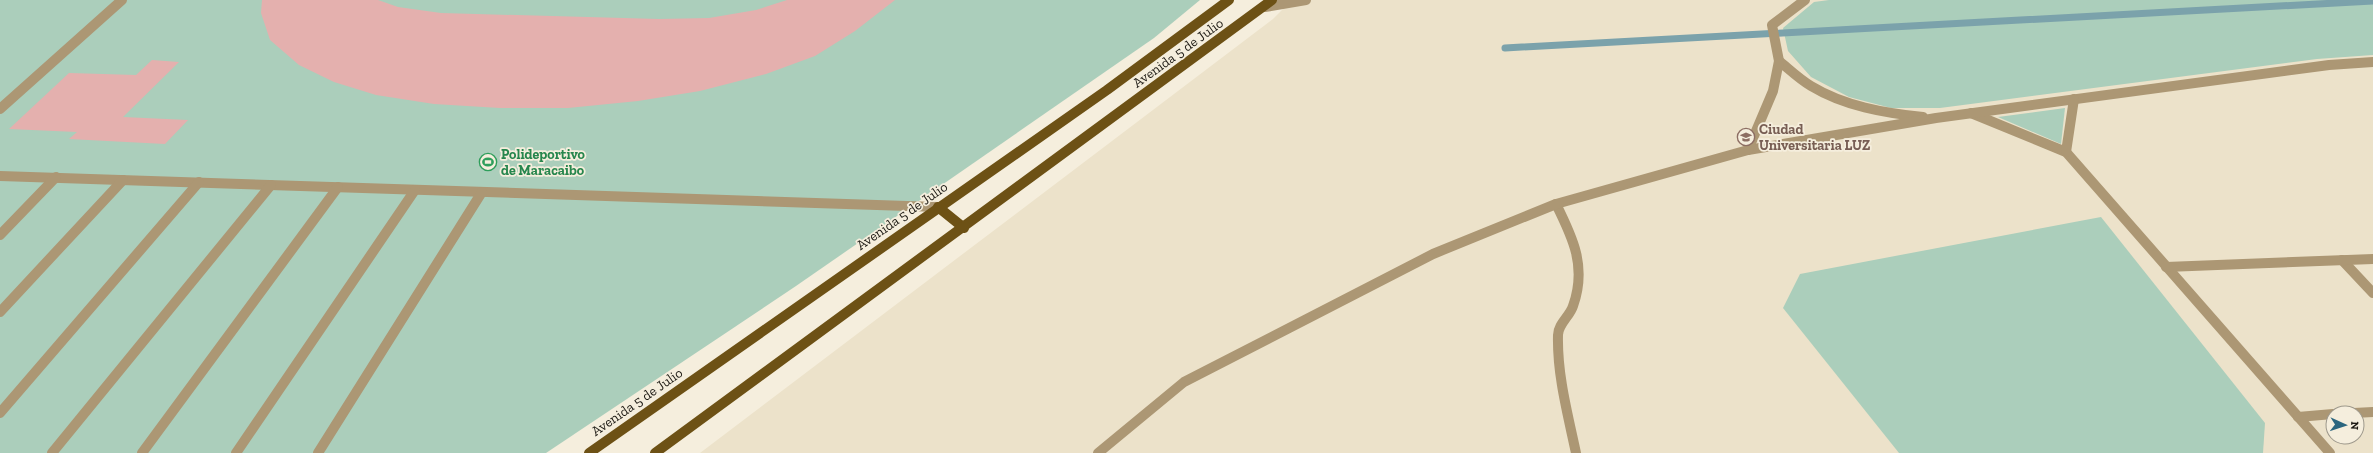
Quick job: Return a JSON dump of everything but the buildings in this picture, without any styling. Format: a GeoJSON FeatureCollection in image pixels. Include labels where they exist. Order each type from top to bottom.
{"type":"FeatureCollection","features":[{"type":"Feature","properties":{"kind":"main road","name":"Avenida 5 de Julio"},"geometry":{"type":"LineString","coordinates":[[589,453],[1106,90],[1229,0]]}},
{"type":"Feature","properties":{"kind":"main road","name":"Avenida 5 de Julio"},"geometry":{"type":"LineString","coordinates":[[655,453],[964,228],[1268,3]]}},
{"type":"Feature","properties":{"kind":"main road"},"geometry":{"type":"LineString","coordinates":[[938,207],[964,228]]}},
{"type":"Feature","properties":{"kind":"lane"},"geometry":{"type":"LineString","coordinates":[[0,109],[122,0]]}},
{"type":"Feature","properties":{"kind":"lane"},"geometry":{"type":"LineString","coordinates":[[1268,3],[1306,0]]}},
{"type":"Feature","properties":{"kind":"lane"},"geometry":{"type":"LineString","coordinates":[[1748,150],[1773,91],[1779,61],[1772,25],[1805,0]]}},
{"type":"Feature","properties":{"kind":"lane"},"geometry":{"type":"LineString","coordinates":[[1779,61],[1810,85],[1844,101],[1887,113],[1936,118]]}},
{"type":"Feature","properties":{"kind":"lane"},"geometry":{"type":"LineString","coordinates":[[1098,453],[1184,382],[1433,254],[1556,204],[1748,150],[1971,113],[2329,65],[2373,62]]}},
{"type":"Feature","properties":{"kind":"lane"},"geometry":{"type":"LineString","coordinates":[[2066,152],[2074,99]]}},
{"type":"Feature","properties":{"kind":"lane"},"geometry":{"type":"LineString","coordinates":[[1971,113],[2066,152],[2330,453]]}},
{"type":"Feature","properties":{"kind":"lane"},"geometry":{"type":"LineString","coordinates":[[0,176],[938,207]]}},
{"type":"Feature","properties":{"kind":"lane"},"geometry":{"type":"LineString","coordinates":[[0,235],[56,177]]}},
{"type":"Feature","properties":{"kind":"lane"},"geometry":{"type":"LineString","coordinates":[[0,312],[123,180]]}},
{"type":"Feature","properties":{"kind":"lane"},"geometry":{"type":"LineString","coordinates":[[0,413],[199,182]]}},
{"type":"Feature","properties":{"kind":"lane"},"geometry":{"type":"LineString","coordinates":[[52,453],[271,185]]}},
{"type":"Feature","properties":{"kind":"lane"},"geometry":{"type":"LineString","coordinates":[[142,453],[338,187]]}},
{"type":"Feature","properties":{"kind":"lane"},"geometry":{"type":"LineString","coordinates":[[236,453],[415,190]]}},
{"type":"Feature","properties":{"kind":"lane"},"geometry":{"type":"LineString","coordinates":[[318,453],[482,192]]}},
{"type":"Feature","properties":{"kind":"lane"},"geometry":{"type":"LineString","coordinates":[[1556,204],[1574,242],[1582,268],[1579,291],[1570,314],[1558,330],[1559,363],[1576,453]]}},
{"type":"Feature","properties":{"kind":"lane"},"geometry":{"type":"LineString","coordinates":[[2166,267],[2373,259]]}},
{"type":"Feature","properties":{"kind":"lane"},"geometry":{"type":"LineString","coordinates":[[2342,260],[2373,293]]}},
{"type":"Feature","properties":{"kind":"lane"},"geometry":{"type":"LineString","coordinates":[[2298,417],[2325,415]]}},
{"type":"Feature","properties":{"kind":"shaded area","name":"Ciudad Universitaria LUZ"},"geometry":{"type":"Polygon","coordinates":[[[1292,0],[2373,0],[2373,453],[700,453],[1273,19],[1292,0]]]}},
{"type":"Feature","properties":{"kind":"green space","name":"Polideportivo de Maracaibo"},"geometry":{"type":"Polygon","coordinates":[[[0,0],[1200,0],[1154,38],[796,286],[546,453],[0,453],[0,0]]]}},
{"type":"Feature","properties":{"kind":"green space"},"geometry":{"type":"Polygon","coordinates":[[[1829,0],[2373,0],[2373,55],[2317,59],[1940,108],[1891,108],[1849,97],[1811,77],[1788,51],[1783,28],[1814,2],[1829,0]]]}},
{"type":"Feature","properties":{"kind":"green space"},"geometry":{"type":"Polygon","coordinates":[[[2065,108],[2061,144],[1998,117],[2065,108]]]}},
{"type":"Feature","properties":{"kind":"green space"},"geometry":{"type":"Polygon","coordinates":[[[2101,217],[2265,423],[2263,453],[1899,453],[1783,308],[1800,274],[2101,217]]]}},
{"type":"Feature","properties":{"kind":"waterway"},"geometry":{"type":"LineString","coordinates":[[1505,48],[2373,1]]}},
{"type":"Feature","properties":{"kind":"place","name":"Ciudad Universitaria LUZ"},"geometry":{"type":"Point","coordinates":[1746,137]}},
{"type":"Feature","properties":{"kind":"place","name":"Polideportivo de Maracaibo"},"geometry":{"type":"Point","coordinates":[488,162]}}]}
